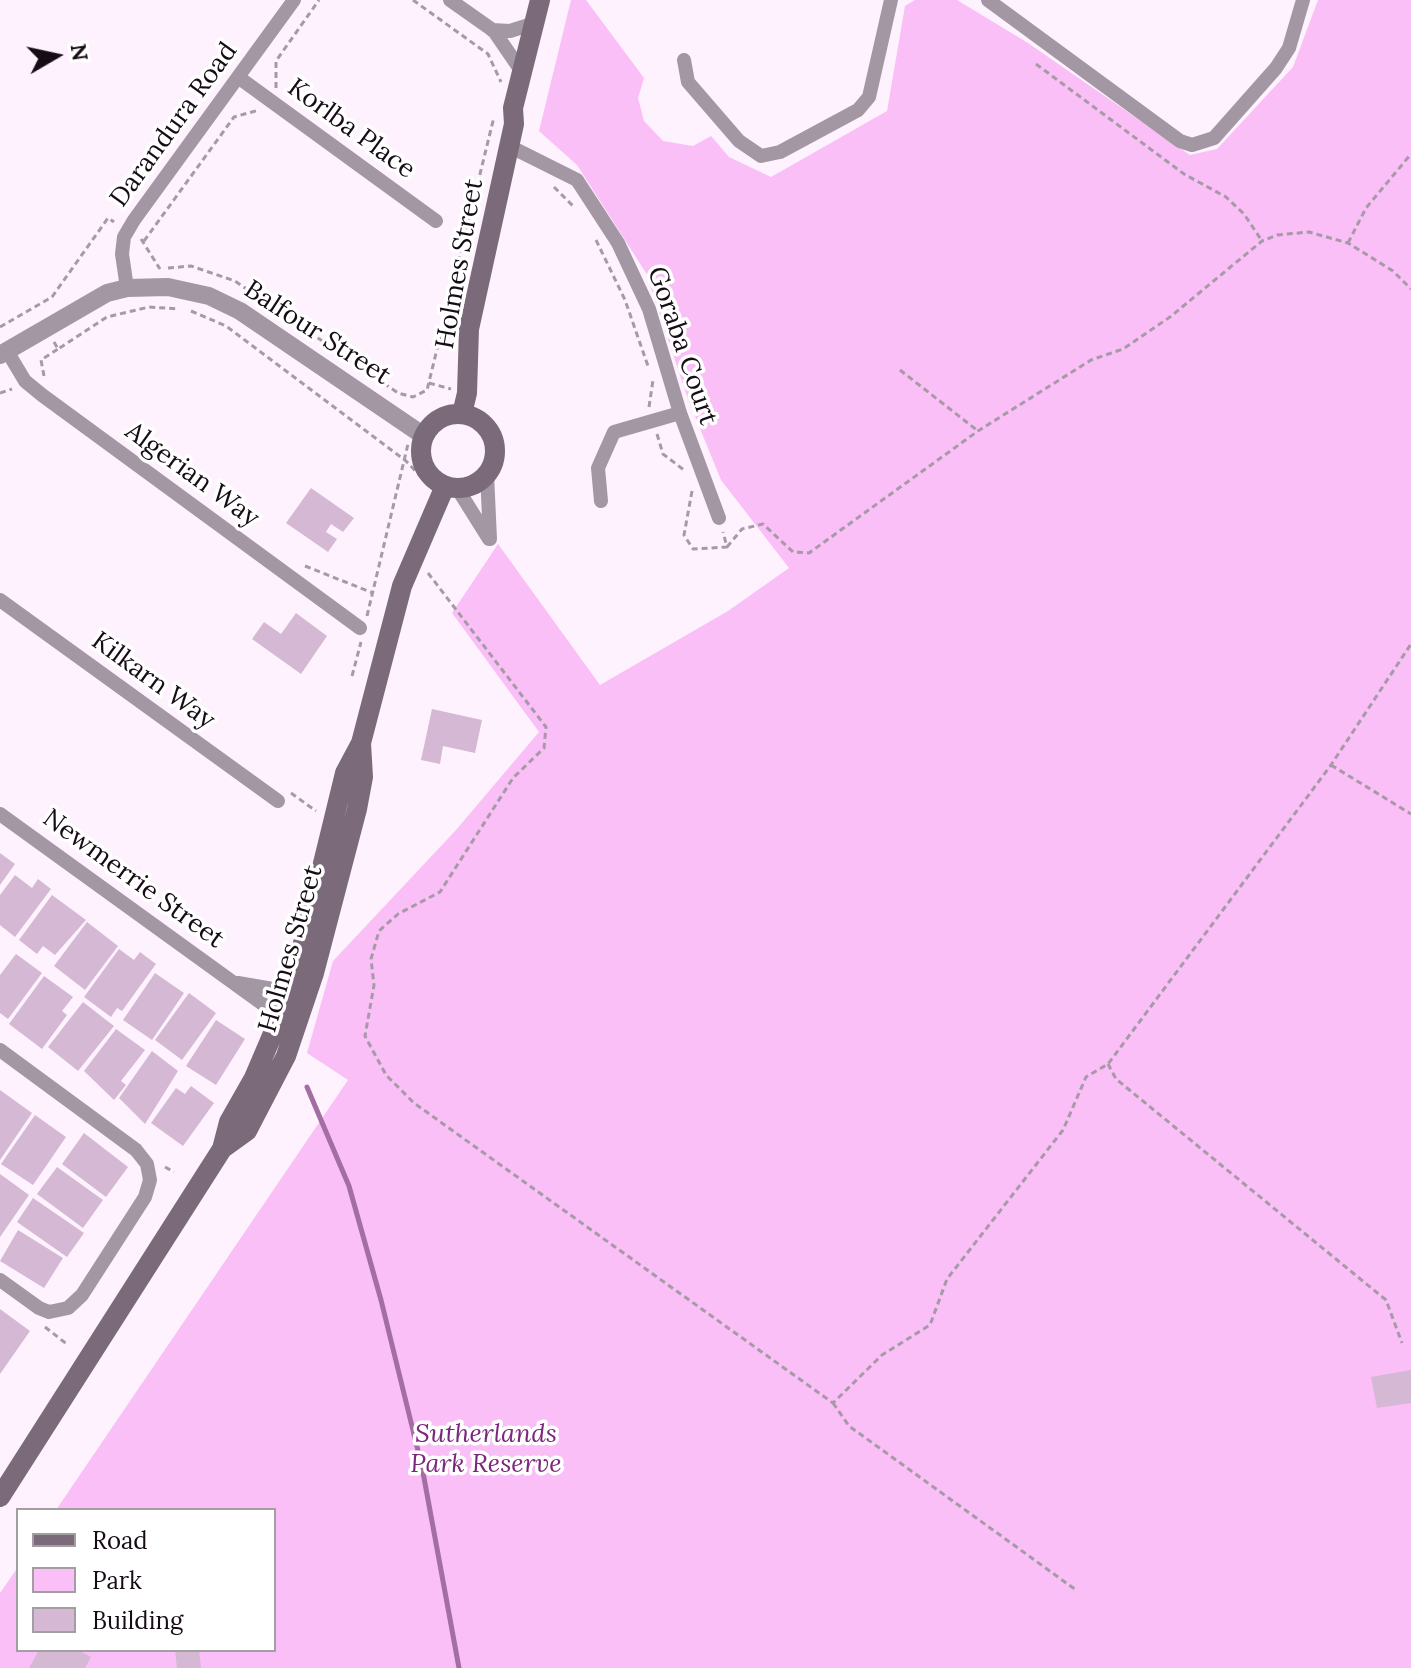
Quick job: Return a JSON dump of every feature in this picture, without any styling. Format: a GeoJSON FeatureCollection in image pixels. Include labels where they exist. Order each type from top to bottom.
{"type":"FeatureCollection","features":[{"type":"Feature","properties":{"kind":"main road","name":"Holmes Street"},"geometry":{"type":"LineString","coordinates":[[462,414],[467,393],[469,329],[514,124],[513,108],[540,0]]}},
{"type":"Feature","properties":{"kind":"main road","name":"Holmes Street"},"geometry":{"type":"LineString","coordinates":[[514,124],[526,113],[554,0]]}},
{"type":"Feature","properties":{"kind":"main road"},"geometry":{"type":"LineString","coordinates":[[462,414],[473,417],[489,432],[495,453],[487,474],[468,487],[451,487],[436,481],[423,464],[424,436],[441,417],[462,414]]}},
{"type":"Feature","properties":{"kind":"main road","name":"Holmes Street"},"geometry":{"type":"LineString","coordinates":[[0,1497],[222,1149],[229,1122],[288,1021],[297,993],[305,937],[345,773],[361,743],[402,586],[451,487]]}},
{"type":"Feature","properties":{"kind":"street","name":"Darandura Road"},"geometry":{"type":"LineString","coordinates":[[127,288],[124,237],[294,0]]}},
{"type":"Feature","properties":{"kind":"street"},"geometry":{"type":"LineString","coordinates":[[450,0],[493,31],[522,72]]}},
{"type":"Feature","properties":{"kind":"street"},"geometry":{"type":"LineString","coordinates":[[684,60],[688,82],[739,141],[761,156],[780,152],[858,110],[869,97],[891,0]]}},
{"type":"Feature","properties":{"kind":"street"},"geometry":{"type":"LineString","coordinates":[[988,0],[1180,141],[1192,145],[1214,138],[1276,68],[1289,48],[1303,0]]}},
{"type":"Feature","properties":{"kind":"street"},"geometry":{"type":"LineString","coordinates":[[493,31],[510,31],[535,23]]}},
{"type":"Feature","properties":{"kind":"street","name":"Korlba Place"},"geometry":{"type":"LineString","coordinates":[[238,77],[436,221]]}},
{"type":"Feature","properties":{"kind":"street","name":"Goraba Court"},"geometry":{"type":"LineString","coordinates":[[509,146],[577,180],[594,201],[649,309],[680,413],[719,518]]}},
{"type":"Feature","properties":{"kind":"street","name":"Balfour Street"},"geometry":{"type":"LineString","coordinates":[[3,353],[90,301],[127,288],[168,287],[209,296],[240,311],[424,436]]}},
{"type":"Feature","properties":{"kind":"street","name":"Algerian Way"},"geometry":{"type":"LineString","coordinates":[[3,353],[25,381],[42,395],[360,628]]}},
{"type":"Feature","properties":{"kind":"street"},"geometry":{"type":"LineString","coordinates":[[601,501],[598,468],[614,432],[680,413]]}},
{"type":"Feature","properties":{"kind":"street"},"geometry":{"type":"LineString","coordinates":[[451,487],[490,539],[487,474]]}},
{"type":"Feature","properties":{"kind":"street","name":"Kilkarn Way"},"geometry":{"type":"LineString","coordinates":[[0,600],[278,801]]}},
{"type":"Feature","properties":{"kind":"street","name":"Newmerrie Street"},"geometry":{"type":"LineString","coordinates":[[0,814],[288,1021]]}},
{"type":"Feature","properties":{"kind":"street","name":"Newmerrie Street"},"geometry":{"type":"LineString","coordinates":[[237,983],[297,993]]}},
{"type":"Feature","properties":{"kind":"street"},"geometry":{"type":"LineString","coordinates":[[0,1050],[136,1150],[147,1164],[150,1180],[145,1197],[90,1283],[68,1308],[49,1312],[39,1308],[0,1280]]}},
{"type":"Feature","properties":{"kind":"path"},"geometry":{"type":"LineString","coordinates":[[144,241],[234,117],[257,113],[277,86],[276,61],[319,0]]}},
{"type":"Feature","properties":{"kind":"path"},"geometry":{"type":"LineString","coordinates":[[413,0],[488,54],[502,84]]}},
{"type":"Feature","properties":{"kind":"path"},"geometry":{"type":"LineString","coordinates":[[1036,64],[1184,174],[1226,197],[1244,214],[1262,241]]}},
{"type":"Feature","properties":{"kind":"path"},"geometry":{"type":"LineString","coordinates":[[413,397],[427,390],[495,114]]}},
{"type":"Feature","properties":{"kind":"path"},"geometry":{"type":"LineString","coordinates":[[1348,243],[1366,208],[1411,154]]}},
{"type":"Feature","properties":{"kind":"path"},"geometry":{"type":"LineString","coordinates":[[545,180],[575,208]]}},
{"type":"Feature","properties":{"kind":"path"},"geometry":{"type":"LineString","coordinates":[[592,231],[625,300],[654,383],[647,401],[663,454],[690,475]]}},
{"type":"Feature","properties":{"kind":"path"},"geometry":{"type":"LineString","coordinates":[[691,488],[693,501],[684,535],[693,549],[727,547],[742,529],[763,524],[793,552],[809,553],[978,431],[1091,360],[1123,349],[1193,299],[1262,241],[1277,235],[1309,232],[1348,243],[1393,271],[1411,289]]}},
{"type":"Feature","properties":{"kind":"path"},"geometry":{"type":"LineString","coordinates":[[34,307],[58,349]]}},
{"type":"Feature","properties":{"kind":"path"},"geometry":{"type":"LineString","coordinates":[[44,378],[41,360],[107,317],[149,307],[185,309],[226,326],[406,461],[373,593],[303,565]]}},
{"type":"Feature","properties":{"kind":"path"},"geometry":{"type":"LineString","coordinates":[[900,370],[978,431]]}},
{"type":"Feature","properties":{"kind":"path"},"geometry":{"type":"LineString","coordinates":[[719,518],[727,547]]}},
{"type":"Feature","properties":{"kind":"path"},"geometry":{"type":"LineString","coordinates":[[427,572],[546,727],[544,748],[513,778],[440,892],[398,914],[379,931],[371,959],[374,985],[365,1036],[386,1075],[414,1103],[833,1403],[849,1426],[1076,1590]]}},
{"type":"Feature","properties":{"kind":"path"},"geometry":{"type":"LineString","coordinates":[[833,1403],[882,1355],[930,1325],[947,1279],[1063,1130],[1086,1077],[1108,1064],[1331,765],[1411,644]]}},
{"type":"Feature","properties":{"kind":"path"},"geometry":{"type":"LineString","coordinates":[[1331,765],[1411,814]]}},
{"type":"Feature","properties":{"kind":"path"},"geometry":{"type":"LineString","coordinates":[[1108,1064],[1116,1079],[1386,1300],[1402,1343]]}},
{"type":"Feature","properties":{"kind":"path"},"geometry":{"type":"LineString","coordinates":[[163,1167],[169,1166],[174,1172]]}},
{"type":"Feature","properties":{"kind":"path"},"geometry":{"type":"LineString","coordinates":[[44,1323],[49,1333],[68,1345]]}},
{"type":"Feature","properties":{"kind":"green space","name":"Sutherlands Park Reserve"},"geometry":{"type":"Polygon","coordinates":[[[571,0],[586,0],[644,78],[638,98],[644,121],[663,141],[693,146],[711,136],[729,157],[771,177],[887,111],[905,6],[915,0],[957,0],[1028,43],[1190,155],[1217,149],[1293,67],[1318,0],[1411,0],[1411,1668],[0,1668],[0,1593],[16,1570],[16,1652],[276,1652],[276,1508],[57,1508],[348,1080],[307,1053],[333,961],[456,830],[539,732],[452,613],[498,544],[600,685],[728,611],[789,568],[721,480],[688,399],[646,273],[577,165],[539,131],[571,0]]]}},
{"type":"Feature","properties":{"kind":"building"},"geometry":{"type":"Polygon","coordinates":[[[311,488],[354,518],[343,532],[331,524],[326,532],[337,539],[328,552],[286,523],[311,488]]]}},
{"type":"Feature","properties":{"kind":"building"},"geometry":{"type":"Polygon","coordinates":[[[296,613],[327,636],[301,674],[252,639],[264,622],[281,634],[296,613]]]}},
{"type":"Feature","properties":{"kind":"building"},"geometry":{"type":"Polygon","coordinates":[[[432,709],[482,720],[475,753],[443,746],[440,764],[421,760],[432,709]]]}},
{"type":"Feature","properties":{"kind":"building"},"geometry":{"type":"Polygon","coordinates":[[[0,853],[15,864],[0,885],[0,853]]]}},
{"type":"Feature","properties":{"kind":"building"},"geometry":{"type":"Polygon","coordinates":[[[15,875],[32,888],[38,879],[51,889],[15,937],[0,925],[0,895],[15,875]]]}},
{"type":"Feature","properties":{"kind":"building"},"geometry":{"type":"Polygon","coordinates":[[[52,895],[86,920],[55,955],[43,946],[37,954],[19,940],[52,895]]]}},
{"type":"Feature","properties":{"kind":"building"},"geometry":{"type":"Polygon","coordinates":[[[87,922],[118,946],[85,990],[54,966],[87,922]]]}},
{"type":"Feature","properties":{"kind":"building"},"geometry":{"type":"Polygon","coordinates":[[[119,949],[134,960],[140,952],[156,964],[122,1011],[117,1008],[111,1017],[84,997],[119,949]]]}},
{"type":"Feature","properties":{"kind":"building"},"geometry":{"type":"Polygon","coordinates":[[[16,954],[42,973],[8,1019],[0,1013],[0,975],[16,954]]]}},
{"type":"Feature","properties":{"kind":"building"},"geometry":{"type":"Polygon","coordinates":[[[155,973],[184,993],[152,1040],[123,1020],[155,973]]]}},
{"type":"Feature","properties":{"kind":"building"},"geometry":{"type":"Polygon","coordinates":[[[44,976],[73,997],[62,1011],[67,1015],[42,1049],[9,1024],[44,976]]]}},
{"type":"Feature","properties":{"kind":"building"},"geometry":{"type":"Polygon","coordinates":[[[189,993],[216,1013],[182,1060],[155,1040],[189,993]]]}},
{"type":"Feature","properties":{"kind":"building"},"geometry":{"type":"Polygon","coordinates":[[[83,1002],[114,1026],[78,1071],[48,1047],[83,1002]]]}},
{"type":"Feature","properties":{"kind":"building"},"geometry":{"type":"Polygon","coordinates":[[[216,1020],[245,1039],[216,1085],[186,1066],[216,1020]]]}},
{"type":"Feature","properties":{"kind":"building"},"geometry":{"type":"Polygon","coordinates":[[[116,1029],[145,1050],[121,1081],[126,1085],[114,1100],[84,1071],[116,1029]]]}},
{"type":"Feature","properties":{"kind":"building"},"geometry":{"type":"Polygon","coordinates":[[[152,1051],[178,1071],[145,1124],[119,1098],[152,1051]]]}},
{"type":"Feature","properties":{"kind":"building"},"geometry":{"type":"Polygon","coordinates":[[[191,1086],[214,1103],[183,1146],[151,1123],[176,1088],[185,1094],[191,1086]]]}},
{"type":"Feature","properties":{"kind":"building"},"geometry":{"type":"Polygon","coordinates":[[[0,1090],[32,1113],[0,1160],[0,1090]]]}},
{"type":"Feature","properties":{"kind":"building"},"geometry":{"type":"Polygon","coordinates":[[[35,1115],[66,1137],[33,1185],[1,1164],[35,1115]]]}},
{"type":"Feature","properties":{"kind":"building"},"geometry":{"type":"Polygon","coordinates":[[[84,1133],[128,1167],[106,1197],[62,1164],[84,1133]]]}},
{"type":"Feature","properties":{"kind":"building"},"geometry":{"type":"Polygon","coordinates":[[[57,1167],[103,1200],[83,1228],[37,1194],[57,1167]]]}},
{"type":"Feature","properties":{"kind":"building"},"geometry":{"type":"Polygon","coordinates":[[[0,1174],[29,1195],[0,1237],[0,1174]]]}},
{"type":"Feature","properties":{"kind":"building"},"geometry":{"type":"Polygon","coordinates":[[[33,1198],[84,1233],[67,1257],[17,1222],[33,1198]]]}},
{"type":"Feature","properties":{"kind":"building"},"geometry":{"type":"Polygon","coordinates":[[[18,1230],[63,1258],[44,1288],[0,1261],[18,1230]]]}},
{"type":"Feature","properties":{"kind":"building"},"geometry":{"type":"Polygon","coordinates":[[[0,1309],[30,1331],[0,1374],[0,1309]]]}},
{"type":"Feature","properties":{"kind":"building"},"geometry":{"type":"Polygon","coordinates":[[[1411,1370],[1411,1403],[1377,1408],[1371,1377],[1411,1370]]]}},
{"type":"Feature","properties":{"kind":"building"},"geometry":{"type":"Polygon","coordinates":[[[38,1652],[82,1652],[91,1657],[85,1668],[29,1668],[38,1652]]]}},
{"type":"Feature","properties":{"kind":"building"},"geometry":{"type":"Polygon","coordinates":[[[175,1652],[199,1652],[201,1668],[177,1668],[175,1652]]]}},
{"type":"Feature","properties":{"kind":"waterway"},"geometry":{"type":"LineString","coordinates":[[307,1087],[349,1186],[381,1300],[422,1467],[459,1668]]}}]}
